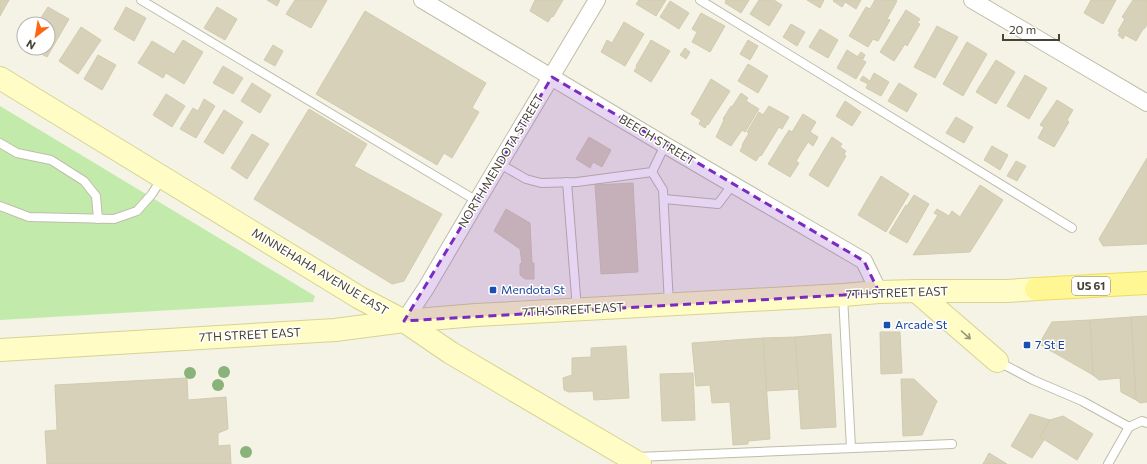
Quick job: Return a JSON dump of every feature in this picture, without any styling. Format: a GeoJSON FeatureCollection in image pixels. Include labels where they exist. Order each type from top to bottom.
{"type":"FeatureCollection","features":[{"type":"Feature","properties":{"kind":"main road","name":"MINNEHAHA AVENUE EAST"},"geometry":{"type":"LineString","coordinates":[[0,78],[360,298],[404,321],[451,352],[632,462]]}},
{"type":"Feature","properties":{"kind":"main road","name":"7TH STREET EAST"},"geometry":{"type":"LineString","coordinates":[[0,350],[335,330],[404,321],[879,292],[1007,291],[1147,283]]}},
{"type":"Feature","properties":{"kind":"main road"},"geometry":{"type":"LineString","coordinates":[[916,291],[997,361]]}},
{"type":"Feature","properties":{"kind":"street","name":"BEECH STREET"},"geometry":{"type":"LineString","coordinates":[[422,0],[665,145],[864,261],[879,292]]}},
{"type":"Feature","properties":{"kind":"street","name":"NORTH MENDOTA STREET"},"geometry":{"type":"LineString","coordinates":[[404,321],[426,288],[476,201],[500,164],[597,0]]}},
{"type":"Feature","properties":{"kind":"street"},"geometry":{"type":"LineString","coordinates":[[972,0],[1147,103]]}},
{"type":"Feature","properties":{"kind":"lane"},"geometry":{"type":"LineString","coordinates":[[141,0],[476,201]]}},
{"type":"Feature","properties":{"kind":"lane"},"geometry":{"type":"LineString","coordinates":[[700,0],[1072,228]]}},
{"type":"Feature","properties":{"kind":"lane"},"geometry":{"type":"LineString","coordinates":[[0,143],[17,153],[52,160],[84,181],[96,196],[98,218]]}},
{"type":"Feature","properties":{"kind":"lane"},"geometry":{"type":"LineString","coordinates":[[652,172],[665,145]]}},
{"type":"Feature","properties":{"kind":"lane"},"geometry":{"type":"LineString","coordinates":[[500,164],[526,179],[541,183],[567,182],[652,172]]}},
{"type":"Feature","properties":{"kind":"lane"},"geometry":{"type":"LineString","coordinates":[[652,172],[663,190],[670,305]]}},
{"type":"Feature","properties":{"kind":"lane"},"geometry":{"type":"LineString","coordinates":[[0,206],[29,217],[114,219],[137,211],[152,194],[163,177]]}},
{"type":"Feature","properties":{"kind":"lane"},"geometry":{"type":"LineString","coordinates":[[567,182],[577,310]]}},
{"type":"Feature","properties":{"kind":"lane"},"geometry":{"type":"LineString","coordinates":[[664,199],[718,204],[733,184]]}},
{"type":"Feature","properties":{"kind":"lane"},"geometry":{"type":"LineString","coordinates":[[843,295],[851,448]]}},
{"type":"Feature","properties":{"kind":"lane"},"geometry":{"type":"LineString","coordinates":[[997,361],[1033,380],[1082,401],[1129,427]]}},
{"type":"Feature","properties":{"kind":"lane"},"geometry":{"type":"LineString","coordinates":[[1108,464],[1129,427],[1142,421],[1147,423]]}},
{"type":"Feature","properties":{"kind":"lane"},"geometry":{"type":"LineString","coordinates":[[632,462],[851,448],[952,444]]}},
{"type":"Feature","properties":{"kind":"highlighted area"},"geometry":{"type":"Polygon","coordinates":[[[552,77],[864,261],[879,292],[843,295],[404,321],[552,77]]]}},
{"type":"Feature","properties":{"kind":"green space"},"geometry":{"type":"Polygon","coordinates":[[[0,106],[315,296],[313,302],[0,320],[0,106]]]}},
{"type":"Feature","properties":{"kind":"building"},"geometry":{"type":"Polygon","coordinates":[[[0,0],[9,0],[0,16],[0,0]]]}},
{"type":"Feature","properties":{"kind":"building"},"geometry":{"type":"Polygon","coordinates":[[[267,0],[280,0],[277,6],[267,0]]]}},
{"type":"Feature","properties":{"kind":"building"},"geometry":{"type":"Polygon","coordinates":[[[295,0],[327,0],[311,28],[286,14],[295,0]]]}},
{"type":"Feature","properties":{"kind":"building"},"geometry":{"type":"Polygon","coordinates":[[[535,0],[563,0],[553,17],[552,16],[548,22],[530,11],[535,0]]]}},
{"type":"Feature","properties":{"kind":"building"},"geometry":{"type":"Polygon","coordinates":[[[639,0],[666,0],[656,16],[636,4],[639,0]]]}},
{"type":"Feature","properties":{"kind":"building"},"geometry":{"type":"Polygon","coordinates":[[[726,0],[749,0],[741,13],[725,3],[726,0]]]}},
{"type":"Feature","properties":{"kind":"building"},"geometry":{"type":"Polygon","coordinates":[[[759,0],[774,0],[782,5],[769,26],[750,14],[759,0]]]}},
{"type":"Feature","properties":{"kind":"building"},"geometry":{"type":"Polygon","coordinates":[[[807,0],[824,0],[820,8],[807,0]]]}},
{"type":"Feature","properties":{"kind":"building"},"geometry":{"type":"Polygon","coordinates":[[[861,0],[856,9],[845,2],[842,7],[833,1],[861,0]]]}},
{"type":"Feature","properties":{"kind":"building"},"geometry":{"type":"Polygon","coordinates":[[[875,0],[897,1],[887,19],[890,20],[878,41],[873,39],[868,47],[849,36],[866,7],[870,9],[875,0]]]}},
{"type":"Feature","properties":{"kind":"building"},"geometry":{"type":"Polygon","coordinates":[[[1091,0],[1116,0],[1103,24],[1084,13],[1091,0]]]}},
{"type":"Feature","properties":{"kind":"building"},"geometry":{"type":"Polygon","coordinates":[[[1133,0],[1147,0],[1147,25],[1136,41],[1125,35],[1123,39],[1118,35],[1120,32],[1118,31],[1125,19],[1122,17],[1133,0]]]}},
{"type":"Feature","properties":{"kind":"building"},"geometry":{"type":"Polygon","coordinates":[[[670,1],[689,13],[679,29],[660,17],[670,1]]]}},
{"type":"Feature","properties":{"kind":"building"},"geometry":{"type":"Polygon","coordinates":[[[48,7],[69,19],[56,41],[56,16],[42,16],[48,7]]]}},
{"type":"Feature","properties":{"kind":"building"},"geometry":{"type":"Polygon","coordinates":[[[126,7],[146,18],[134,41],[114,29],[126,7]]]}},
{"type":"Feature","properties":{"kind":"building"},"geometry":{"type":"Polygon","coordinates":[[[217,7],[237,19],[225,40],[204,28],[217,7]]]}},
{"type":"Feature","properties":{"kind":"building"},"geometry":{"type":"Polygon","coordinates":[[[906,10],[920,19],[917,23],[920,24],[907,46],[905,44],[894,61],[880,52],[906,10]]]}},
{"type":"Feature","properties":{"kind":"building"},"geometry":{"type":"Polygon","coordinates":[[[365,11],[486,83],[472,108],[479,112],[452,158],[444,153],[437,165],[316,94],[365,11]]]}},
{"type":"Feature","properties":{"kind":"building"},"geometry":{"type":"Polygon","coordinates":[[[701,13],[725,26],[710,52],[692,42],[697,32],[692,29],[701,13]]]}},
{"type":"Feature","properties":{"kind":"building"},"geometry":{"type":"Polygon","coordinates":[[[624,22],[644,34],[625,66],[601,52],[607,40],[612,43],[624,22]]]}},
{"type":"Feature","properties":{"kind":"building"},"geometry":{"type":"Polygon","coordinates":[[[791,24],[805,32],[797,46],[783,37],[791,24]]]}},
{"type":"Feature","properties":{"kind":"building"},"geometry":{"type":"Polygon","coordinates":[[[937,26],[958,37],[935,78],[914,67],[937,26]]]}},
{"type":"Feature","properties":{"kind":"building"},"geometry":{"type":"Polygon","coordinates":[[[81,27],[101,40],[78,74],[59,61],[81,27]]]}},
{"type":"Feature","properties":{"kind":"building"},"geometry":{"type":"Polygon","coordinates":[[[820,29],[838,40],[828,58],[809,47],[820,29]]]}},
{"type":"Feature","properties":{"kind":"building"},"geometry":{"type":"Polygon","coordinates":[[[183,40],[203,52],[184,84],[166,73],[163,78],[138,63],[152,41],[174,54],[183,40]]]}},
{"type":"Feature","properties":{"kind":"building"},"geometry":{"type":"Polygon","coordinates":[[[651,40],[670,51],[651,82],[634,71],[651,40]]]}},
{"type":"Feature","properties":{"kind":"building"},"geometry":{"type":"Polygon","coordinates":[[[748,40],[758,46],[750,60],[740,54],[748,40]]]}},
{"type":"Feature","properties":{"kind":"building"},"geometry":{"type":"Polygon","coordinates":[[[967,42],[987,54],[963,96],[943,84],[967,42]]]}},
{"type":"Feature","properties":{"kind":"building"},"geometry":{"type":"Polygon","coordinates":[[[273,45],[283,51],[275,66],[264,60],[273,45]]]}},
{"type":"Feature","properties":{"kind":"building"},"geometry":{"type":"Polygon","coordinates":[[[685,48],[690,52],[686,59],[680,55],[685,48]]]}},
{"type":"Feature","properties":{"kind":"building"},"geometry":{"type":"Polygon","coordinates":[[[847,50],[866,62],[856,79],[837,68],[847,50]]]}},
{"type":"Feature","properties":{"kind":"building"},"geometry":{"type":"Polygon","coordinates":[[[861,52],[865,55],[863,59],[858,56],[861,52]]]}},
{"type":"Feature","properties":{"kind":"building"},"geometry":{"type":"Polygon","coordinates":[[[98,55],[116,65],[102,90],[84,79],[98,55]]]}},
{"type":"Feature","properties":{"kind":"building"},"geometry":{"type":"Polygon","coordinates":[[[996,60],[1015,72],[996,104],[976,92],[996,60]]]}},
{"type":"Feature","properties":{"kind":"building"},"geometry":{"type":"Polygon","coordinates":[[[748,64],[768,76],[758,93],[738,81],[748,64]]]}},
{"type":"Feature","properties":{"kind":"building"},"geometry":{"type":"Polygon","coordinates":[[[223,66],[243,78],[233,94],[213,83],[223,66]]]}},
{"type":"Feature","properties":{"kind":"building"},"geometry":{"type":"Polygon","coordinates":[[[874,73],[889,82],[881,96],[866,88],[868,84],[860,80],[863,76],[870,81],[874,73]]]}},
{"type":"Feature","properties":{"kind":"building"},"geometry":{"type":"Polygon","coordinates":[[[1025,75],[1047,88],[1029,119],[1007,106],[1025,75]]]}},
{"type":"Feature","properties":{"kind":"building"},"geometry":{"type":"Polygon","coordinates":[[[711,79],[730,91],[705,128],[699,124],[701,120],[691,114],[711,79]]]}},
{"type":"Feature","properties":{"kind":"building"},"geometry":{"type":"Polygon","coordinates":[[[252,83],[271,95],[260,113],[241,101],[252,83]]]}},
{"type":"Feature","properties":{"kind":"building"},"geometry":{"type":"Polygon","coordinates":[[[899,83],[917,94],[907,112],[888,101],[899,83]]]}},
{"type":"Feature","properties":{"kind":"building"},"geometry":{"type":"Polygon","coordinates":[[[741,93],[748,98],[746,101],[759,109],[745,132],[742,130],[731,146],[716,137],[724,120],[723,119],[741,93]]]}},
{"type":"Feature","properties":{"kind":"building"},"geometry":{"type":"Polygon","coordinates":[[[166,94],[185,106],[172,127],[153,115],[166,94]]]}},
{"type":"Feature","properties":{"kind":"building"},"geometry":{"type":"Polygon","coordinates":[[[204,99],[215,106],[196,138],[180,129],[193,108],[198,111],[204,99]]]}},
{"type":"Feature","properties":{"kind":"building"},"geometry":{"type":"Polygon","coordinates":[[[1057,100],[1073,110],[1067,120],[1069,122],[1054,147],[1038,138],[1044,127],[1040,125],[1057,100]]]}},
{"type":"Feature","properties":{"kind":"building"},"geometry":{"type":"Polygon","coordinates":[[[845,101],[861,112],[852,126],[836,116],[845,101]]]}},
{"type":"Feature","properties":{"kind":"building"},"geometry":{"type":"Polygon","coordinates":[[[769,106],[789,117],[782,129],[779,127],[761,156],[760,155],[756,161],[740,151],[749,133],[747,132],[759,112],[763,115],[769,106]]]}},
{"type":"Feature","properties":{"kind":"building"},"geometry":{"type":"Polygon","coordinates":[[[309,109],[367,144],[354,166],[442,214],[404,281],[392,284],[254,199],[309,109]]]}},
{"type":"Feature","properties":{"kind":"building"},"geometry":{"type":"Polygon","coordinates":[[[224,110],[243,122],[223,154],[204,142],[224,110]]]}},
{"type":"Feature","properties":{"kind":"building"},"geometry":{"type":"Polygon","coordinates":[[[803,114],[816,122],[810,132],[818,137],[813,146],[808,142],[796,161],[799,163],[790,177],[768,164],[789,130],[792,132],[803,114]]]}},
{"type":"Feature","properties":{"kind":"building"},"geometry":{"type":"Polygon","coordinates":[[[956,117],[973,127],[964,143],[946,133],[956,117]]]}},
{"type":"Feature","properties":{"kind":"building"},"geometry":{"type":"Polygon","coordinates":[[[252,134],[269,144],[247,179],[231,168],[252,134]]]}},
{"type":"Feature","properties":{"kind":"building"},"geometry":{"type":"Polygon","coordinates":[[[589,137],[611,150],[602,167],[593,162],[590,168],[576,159],[589,137]]]}},
{"type":"Feature","properties":{"kind":"building"},"geometry":{"type":"Polygon","coordinates":[[[832,137],[842,144],[840,147],[846,151],[844,154],[846,156],[828,187],[809,175],[832,137]]]}},
{"type":"Feature","properties":{"kind":"building"},"geometry":{"type":"Polygon","coordinates":[[[992,146],[1008,155],[1000,170],[984,160],[992,146]]]}},
{"type":"Feature","properties":{"kind":"building"},"geometry":{"type":"Polygon","coordinates":[[[1147,158],[1147,244],[1103,246],[1099,239],[1147,158]]]}},
{"type":"Feature","properties":{"kind":"building"},"geometry":{"type":"Polygon","coordinates":[[[1016,161],[1026,166],[1017,181],[1007,176],[1016,161]]]}},
{"type":"Feature","properties":{"kind":"building"},"geometry":{"type":"Polygon","coordinates":[[[881,176],[909,194],[886,232],[858,215],[881,176]]]}},
{"type":"Feature","properties":{"kind":"building"},"geometry":{"type":"Polygon","coordinates":[[[633,183],[638,272],[601,274],[595,185],[633,183]]]}},
{"type":"Feature","properties":{"kind":"building"},"geometry":{"type":"Polygon","coordinates":[[[980,185],[1003,200],[970,252],[913,255],[938,215],[934,213],[937,209],[949,216],[952,211],[960,217],[980,185]]]}},
{"type":"Feature","properties":{"kind":"building"},"geometry":{"type":"Polygon","coordinates":[[[914,195],[929,204],[907,243],[889,233],[914,195]]]}},
{"type":"Feature","properties":{"kind":"building"},"geometry":{"type":"Polygon","coordinates":[[[506,209],[530,223],[534,279],[525,279],[520,275],[520,264],[522,263],[520,249],[494,231],[506,209]]]}},
{"type":"Feature","properties":{"kind":"building"},"geometry":{"type":"Polygon","coordinates":[[[1147,316],[1147,402],[1140,403],[1136,400],[1131,317],[1147,316]]]}},
{"type":"Feature","properties":{"kind":"building"},"geometry":{"type":"Polygon","coordinates":[[[1131,317],[1136,400],[1121,392],[1120,378],[1099,380],[1093,375],[1090,320],[1131,317]]]}},
{"type":"Feature","properties":{"kind":"building"},"geometry":{"type":"Polygon","coordinates":[[[1090,320],[1093,375],[1039,344],[1052,322],[1090,320]]]}},
{"type":"Feature","properties":{"kind":"building"},"geometry":{"type":"Polygon","coordinates":[[[880,332],[900,332],[902,373],[881,374],[880,332]]]}},
{"type":"Feature","properties":{"kind":"building"},"geometry":{"type":"Polygon","coordinates":[[[831,334],[836,427],[801,429],[795,337],[831,334]]]}},
{"type":"Feature","properties":{"kind":"building"},"geometry":{"type":"Polygon","coordinates":[[[795,337],[799,389],[766,391],[763,338],[795,337]]]}},
{"type":"Feature","properties":{"kind":"building"},"geometry":{"type":"Polygon","coordinates":[[[763,338],[770,439],[748,441],[748,444],[733,445],[730,402],[712,403],[710,385],[696,386],[692,343],[763,338]]]}},
{"type":"Feature","properties":{"kind":"building"},"geometry":{"type":"Polygon","coordinates":[[[626,346],[629,398],[594,400],[593,391],[569,392],[564,390],[563,378],[572,375],[572,358],[591,357],[591,348],[626,346]]]}},
{"type":"Feature","properties":{"kind":"building"},"geometry":{"type":"Polygon","coordinates":[[[693,373],[695,420],[662,421],[660,374],[693,373]]]}},
{"type":"Feature","properties":{"kind":"building"},"geometry":{"type":"Polygon","coordinates":[[[187,378],[188,400],[226,397],[228,429],[218,433],[218,446],[230,445],[231,464],[47,464],[45,431],[57,430],[55,385],[187,378]]]}},
{"type":"Feature","properties":{"kind":"building"},"geometry":{"type":"Polygon","coordinates":[[[901,379],[914,379],[937,401],[922,435],[903,436],[901,379]]]}},
{"type":"Feature","properties":{"kind":"building"},"geometry":{"type":"Polygon","coordinates":[[[1030,414],[1050,420],[1040,437],[1044,440],[1032,458],[1011,446],[1030,414]]]}},
{"type":"Feature","properties":{"kind":"building"},"geometry":{"type":"Polygon","coordinates":[[[1063,416],[1093,434],[1077,460],[1040,437],[1050,420],[1063,416]]]}},
{"type":"Feature","properties":{"kind":"building"},"geometry":{"type":"Polygon","coordinates":[[[989,453],[1007,464],[983,464],[989,453]]]}},
{"type":"Feature","properties":{"kind":"place","name":"Mendota St"},"geometry":{"type":"Point","coordinates":[493,290]}},
{"type":"Feature","properties":{"kind":"place","name":"Arcade St"},"geometry":{"type":"Point","coordinates":[887,325]}},
{"type":"Feature","properties":{"kind":"place","name":"7 St E"},"geometry":{"type":"Point","coordinates":[1027,345]}}]}
